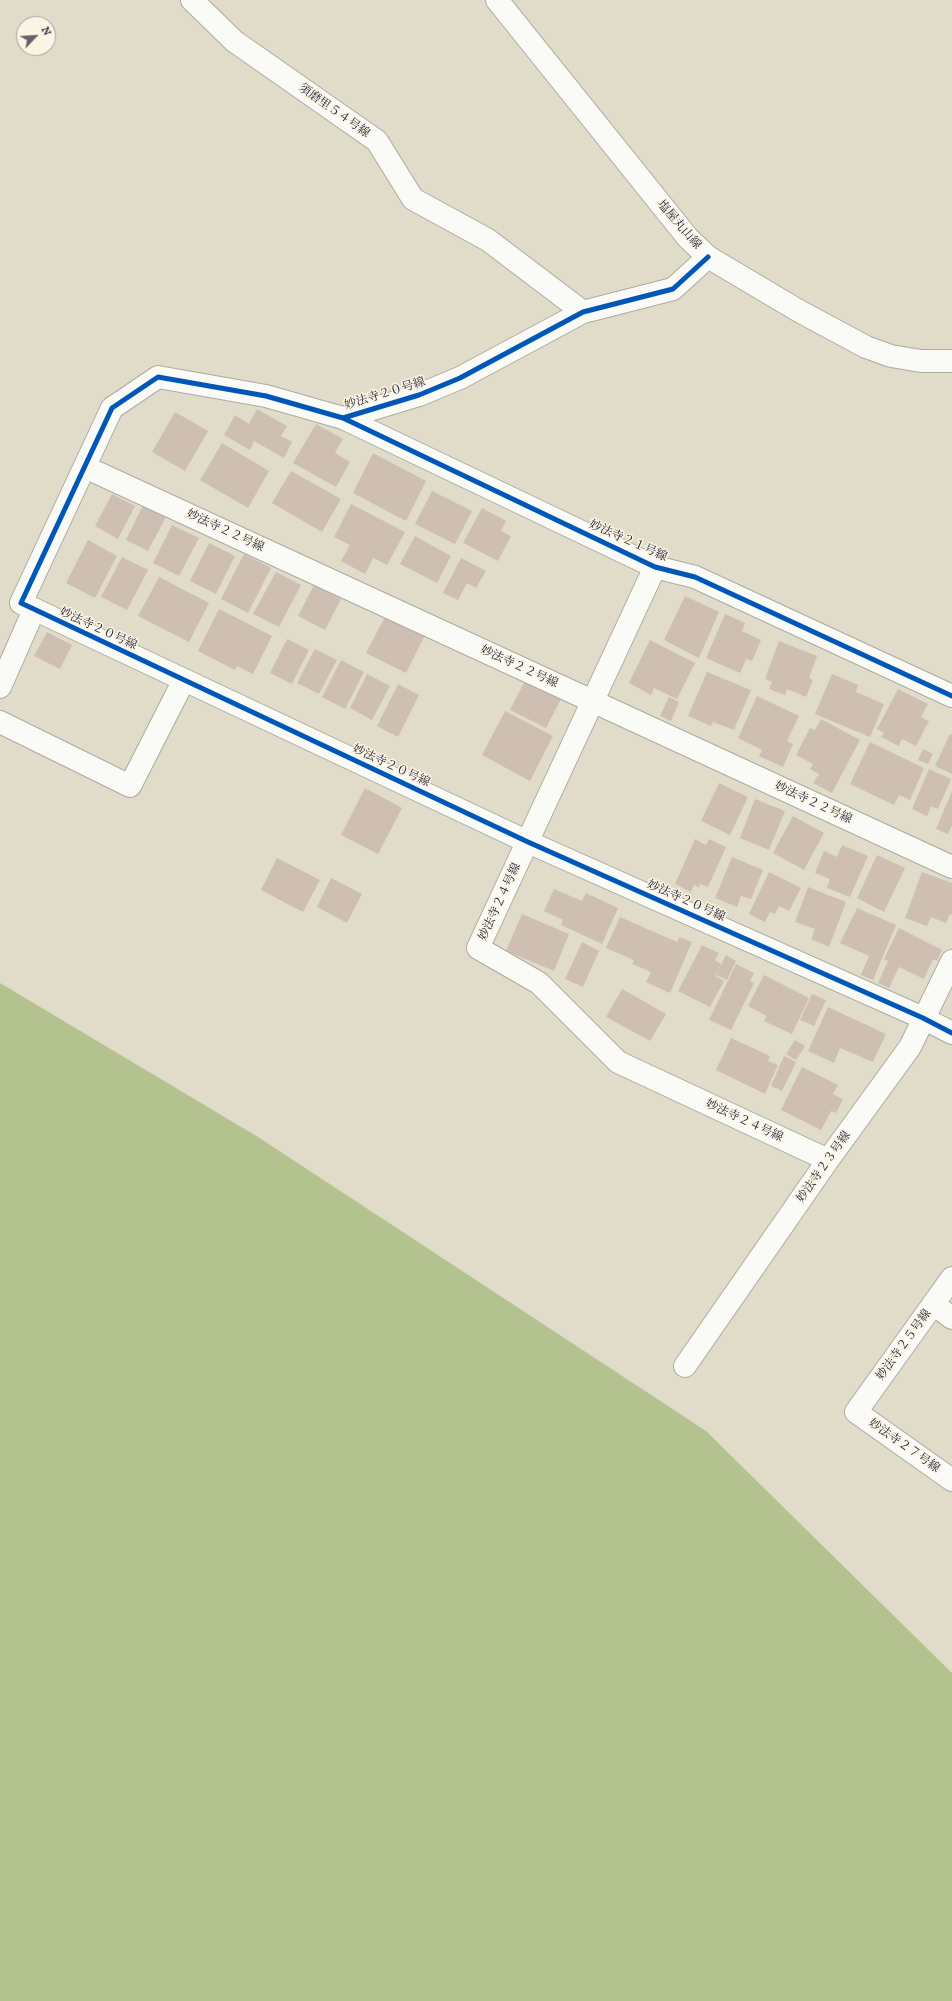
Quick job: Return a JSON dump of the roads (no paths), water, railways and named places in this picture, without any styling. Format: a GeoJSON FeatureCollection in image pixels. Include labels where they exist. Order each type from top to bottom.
{"type":"FeatureCollection","features":[{"type":"Feature","properties":{"kind":"street","name":"須磨里５４号線"},"geometry":{"type":"LineString","coordinates":[[192,0],[234,41],[377,141],[413,199],[488,240],[583,312]]}},
{"type":"Feature","properties":{"kind":"street","name":"塩屋丸山線"},"geometry":{"type":"LineString","coordinates":[[497,0],[688,238],[708,257],[799,311],[866,348],[891,356],[921,362],[952,360]]}},
{"type":"Feature","properties":{"kind":"street","name":"妙法寺２０号線"},"geometry":{"type":"LineString","coordinates":[[708,257],[674,289],[583,312],[460,378],[419,395],[342,418],[266,396],[158,377],[112,408],[21,603],[528,842],[923,1018],[952,1033]]}},
{"type":"Feature","properties":{"kind":"street","name":"妙法寺２１号線"},"geometry":{"type":"LineString","coordinates":[[342,418],[655,567],[695,577],[952,696]]}},
{"type":"Feature","properties":{"kind":"street","name":"妙法寺２２号線"},"geometry":{"type":"LineString","coordinates":[[85,467],[952,867]]}},
{"type":"Feature","properties":{"kind":"street","name":"妙法寺２４号線"},"geometry":{"type":"LineString","coordinates":[[655,567],[478,948],[539,983],[618,1062],[828,1160]]}},
{"type":"Feature","properties":{"kind":"street"},"geometry":{"type":"LineString","coordinates":[[0,687],[34,610]]}},
{"type":"Feature","properties":{"kind":"street"},"geometry":{"type":"LineString","coordinates":[[0,722],[130,786],[184,680]]}},
{"type":"Feature","properties":{"kind":"street","name":"妙法寺２３号線"},"geometry":{"type":"LineString","coordinates":[[685,1366],[828,1160],[910,1046],[952,961]]}},
{"type":"Feature","properties":{"kind":"street","name":"妙法寺２５号線"},"geometry":{"type":"LineString","coordinates":[[856,1412],[952,1278]]}},
{"type":"Feature","properties":{"kind":"street"},"geometry":{"type":"LineString","coordinates":[[933,1304],[952,1318]]}},
{"type":"Feature","properties":{"kind":"street","name":"妙法寺２７号線"},"geometry":{"type":"LineString","coordinates":[[856,1412],[952,1480]]}}]}
